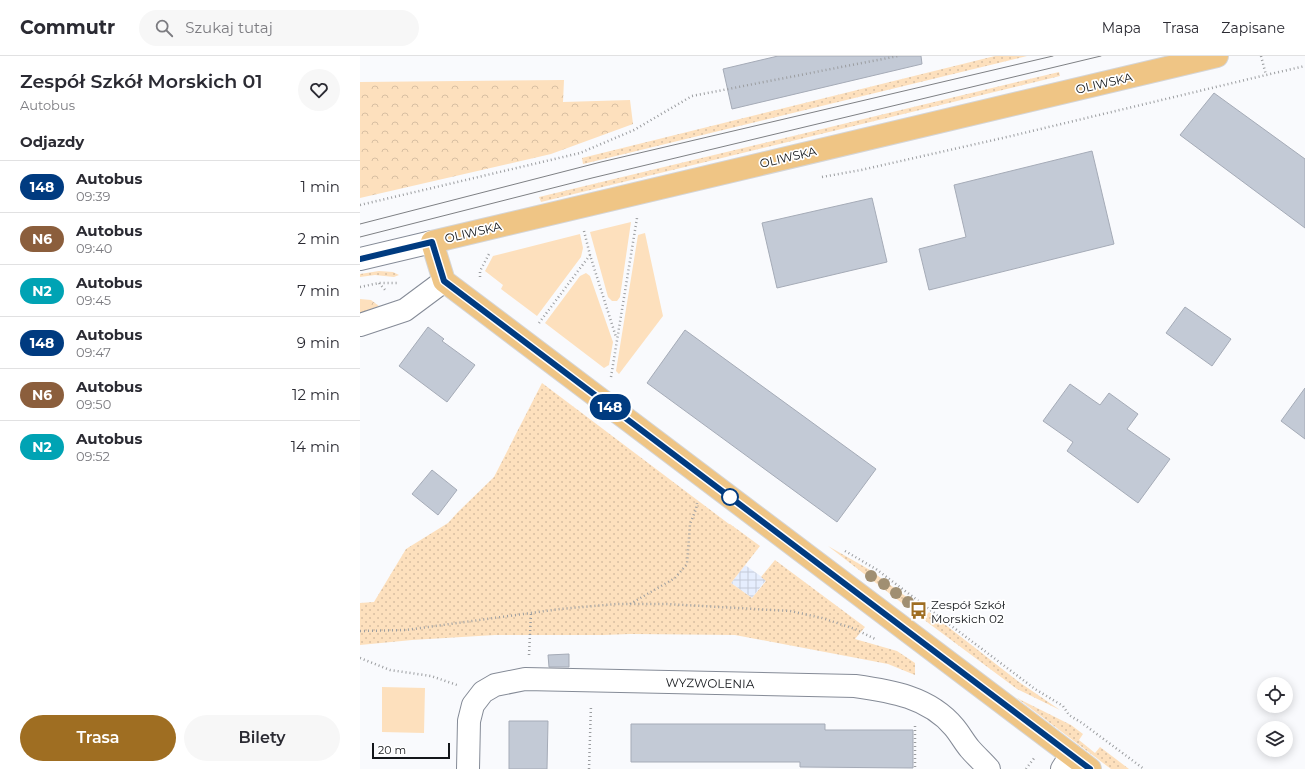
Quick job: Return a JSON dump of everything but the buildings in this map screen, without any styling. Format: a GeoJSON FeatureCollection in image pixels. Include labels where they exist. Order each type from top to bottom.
{"type":"FeatureCollection","features":[{"type":"Feature","properties":{"kind":"main road","name":"OLIWSKA"},"geometry":{"type":"LineString","coordinates":[[432,242],[1217,56]]}},
{"type":"Feature","properties":{"kind":"main road"},"geometry":{"type":"LineString","coordinates":[[432,242],[444,281],[1066,762],[1090,769]]}},
{"type":"Feature","properties":{"kind":"street","name":"OLIWSKA"},"geometry":{"type":"LineString","coordinates":[[360,259],[432,242]]}},
{"type":"Feature","properties":{"kind":"street"},"geometry":{"type":"LineString","coordinates":[[360,325],[405,310],[444,281]]}},
{"type":"Feature","properties":{"kind":"street","name":"WYZWOLENIA"},"geometry":{"type":"LineString","coordinates":[[483,692],[495,685],[528,680],[855,686],[884,690],[913,698],[938,712],[953,726],[971,750],[989,769]]}},
{"type":"Feature","properties":{"kind":"street"},"geometry":{"type":"LineString","coordinates":[[468,769],[469,721],[474,705],[483,692]]}},
{"type":"Feature","properties":{"kind":"path"},"geometry":{"type":"LineString","coordinates":[[360,205],[580,153],[634,130],[692,96],[898,56]]}},
{"type":"Feature","properties":{"kind":"path"},"geometry":{"type":"LineString","coordinates":[[1261,56],[1266,75]]}},
{"type":"Feature","properties":{"kind":"path"},"geometry":{"type":"LineString","coordinates":[[816,178],[861,170],[1305,66]]}},
{"type":"Feature","properties":{"kind":"path"},"geometry":{"type":"LineString","coordinates":[[610,383],[637,216]]}},
{"type":"Feature","properties":{"kind":"path"},"geometry":{"type":"LineString","coordinates":[[590,227],[583,229],[617,339]]}},
{"type":"Feature","properties":{"kind":"path"},"geometry":{"type":"LineString","coordinates":[[480,284],[480,271],[490,252]]}},
{"type":"Feature","properties":{"kind":"path"},"geometry":{"type":"LineString","coordinates":[[536,327],[590,255]]}},
{"type":"Feature","properties":{"kind":"path"},"geometry":{"type":"LineString","coordinates":[[360,287],[379,283]]}},
{"type":"Feature","properties":{"kind":"path"},"geometry":{"type":"LineString","coordinates":[[630,604],[675,578],[687,564],[690,524],[698,502]]}},
{"type":"Feature","properties":{"kind":"path"},"geometry":{"type":"LineString","coordinates":[[844,550],[876,569],[1035,689],[1063,706],[1069,715],[1144,769]]}},
{"type":"Feature","properties":{"kind":"path"},"geometry":{"type":"LineString","coordinates":[[360,632],[406,630],[567,608],[616,604],[667,604],[790,611],[822,618],[855,629],[881,643]]}},
{"type":"Feature","properties":{"kind":"path"},"geometry":{"type":"LineString","coordinates":[[528,680],[531,613]]}},
{"type":"Feature","properties":{"kind":"path"},"geometry":{"type":"LineString","coordinates":[[360,658],[390,670],[431,676],[483,692]]}},
{"type":"Feature","properties":{"kind":"path"},"geometry":{"type":"LineString","coordinates":[[589,769],[591,681]]}},
{"type":"Feature","properties":{"kind":"path"},"geometry":{"type":"LineString","coordinates":[[915,719],[915,769]]}},
{"type":"Feature","properties":{"kind":"path"},"geometry":{"type":"LineString","coordinates":[[1026,769],[1039,752]]}},
{"type":"Feature","properties":{"kind":"shaded area"},"geometry":{"type":"Polygon","coordinates":[[[745,565],[766,580],[752,598],[731,583],[745,565]]]}},
{"type":"Feature","properties":{"kind":"green space"},"geometry":{"type":"Polygon","coordinates":[[[995,56],[1027,56],[583,164],[582,158],[995,56]]]}},
{"type":"Feature","properties":{"kind":"green space"},"geometry":{"type":"Polygon","coordinates":[[[1059,72],[1060,76],[541,202],[539,197],[1059,72]]]}},
{"type":"Feature","properties":{"kind":"green space"},"geometry":{"type":"Polygon","coordinates":[[[564,80],[563,102],[630,100],[633,124],[551,154],[360,198],[360,82],[564,80]]]}},
{"type":"Feature","properties":{"kind":"green space"},"geometry":{"type":"Polygon","coordinates":[[[631,222],[620,297],[617,301],[612,301],[608,297],[590,232],[631,222]]]}},
{"type":"Feature","properties":{"kind":"green space"},"geometry":{"type":"Polygon","coordinates":[[[645,233],[663,316],[619,374],[616,371],[638,235],[645,233]]]}},
{"type":"Feature","properties":{"kind":"green space"},"geometry":{"type":"Polygon","coordinates":[[[580,234],[583,248],[581,257],[537,316],[501,289],[503,285],[485,271],[493,256],[580,234]]]}},
{"type":"Feature","properties":{"kind":"green space"},"geometry":{"type":"Polygon","coordinates":[[[379,271],[393,272],[399,275],[394,277],[375,275],[360,277],[360,274],[379,271]]]}},
{"type":"Feature","properties":{"kind":"green space"},"geometry":{"type":"Polygon","coordinates":[[[586,273],[590,276],[613,342],[609,365],[604,368],[545,323],[580,276],[586,273]]]}},
{"type":"Feature","properties":{"kind":"green space"},"geometry":{"type":"Polygon","coordinates":[[[360,299],[371,300],[379,306],[360,313],[360,299]]]}},
{"type":"Feature","properties":{"kind":"green space"},"geometry":{"type":"Polygon","coordinates":[[[542,383],[760,546],[731,583],[752,598],[766,581],[761,577],[775,560],[865,627],[855,639],[897,651],[915,663],[915,675],[888,664],[735,635],[495,635],[360,645],[360,603],[374,602],[406,549],[448,523],[494,477],[542,383]]]}},
{"type":"Feature","properties":{"kind":"green space"},"geometry":{"type":"Polygon","coordinates":[[[828,546],[870,570],[912,601],[907,607],[828,546]]]}},
{"type":"Feature","properties":{"kind":"green space"},"geometry":{"type":"Polygon","coordinates":[[[929,612],[1019,682],[1060,710],[1017,689],[923,619],[929,612]]]}},
{"type":"Feature","properties":{"kind":"green space"},"geometry":{"type":"Polygon","coordinates":[[[382,687],[425,688],[424,733],[382,732],[382,687]]]}},
{"type":"Feature","properties":{"kind":"green space"},"geometry":{"type":"Polygon","coordinates":[[[1017,698],[1071,725],[1083,734],[1079,740],[1095,753],[1100,747],[1129,769],[1111,769],[1017,698]]]}},
{"type":"Feature","properties":{"kind":"tram line"},"geometry":{"type":"LineString","coordinates":[[360,224],[601,162],[1053,56]]}},
{"type":"Feature","properties":{"kind":"tram line"},"geometry":{"type":"LineString","coordinates":[[360,237],[592,178],[1101,56]]}},
{"type":"Feature","properties":{"kind":"bus line","name":"148"},"geometry":{"type":"LineString","coordinates":[[360,259],[432,242],[444,281],[1090,769]]}},
{"type":"Feature","properties":{"kind":"place","name":"Zespół Szkół Morskich 02"},"geometry":{"type":"Point","coordinates":[918,611]}}]}
